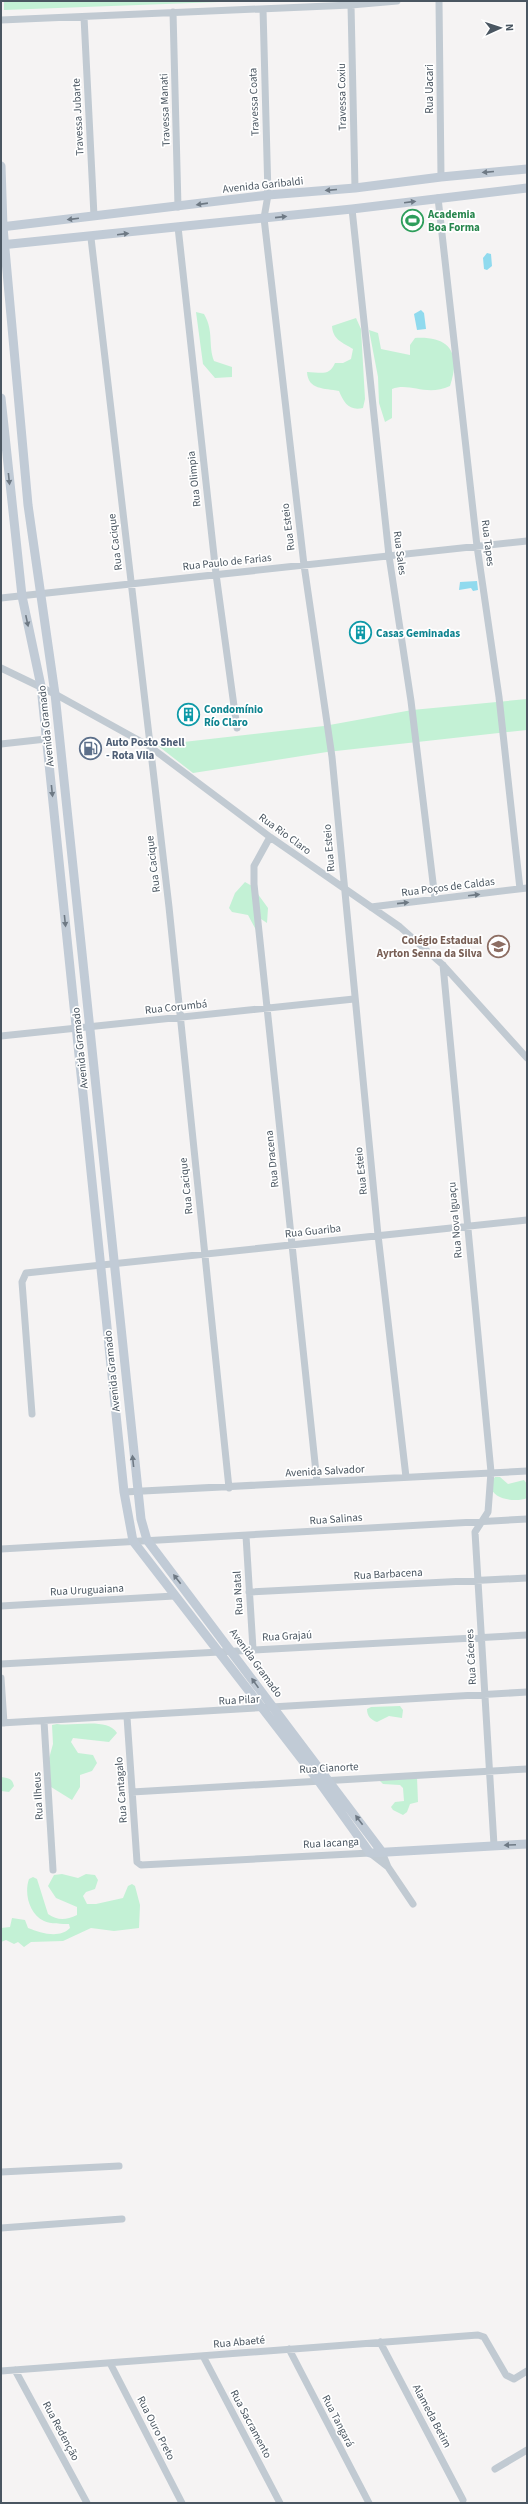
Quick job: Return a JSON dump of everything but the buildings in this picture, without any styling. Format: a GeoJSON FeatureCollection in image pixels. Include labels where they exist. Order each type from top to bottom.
{"type":"FeatureCollection","features":[{"type":"Feature","properties":{"kind":"street"},"geometry":{"type":"LineString","coordinates":[[1,20],[351,5],[397,1]]}},
{"type":"Feature","properties":{"kind":"street","name":"Rua Uacari"},"geometry":{"type":"LineString","coordinates":[[439,1],[441,177]]}},
{"type":"Feature","properties":{"kind":"street","name":"Travessa Coxiu"},"geometry":{"type":"LineString","coordinates":[[351,5],[355,188]]}},
{"type":"Feature","properties":{"kind":"street","name":"Travessa Coata"},"geometry":{"type":"LineString","coordinates":[[263,9],[268,195],[264,218]]}},
{"type":"Feature","properties":{"kind":"street","name":"Travessa Manati"},"geometry":{"type":"LineString","coordinates":[[173,12],[178,207]]}},
{"type":"Feature","properties":{"kind":"street","name":"Travessa Jubarte"},"geometry":{"type":"LineString","coordinates":[[84,17],[94,216]]}},
{"type":"Feature","properties":{"kind":"street","name":"Avenida Gramado"},"geometry":{"type":"LineString","coordinates":[[1,166],[3,245],[28,505],[55,694],[91,1027],[136,1492],[147,1540],[232,1650],[273,1708],[382,1852]]}},
{"type":"Feature","properties":{"kind":"street","name":"Avenida Garibaldi"},"geometry":{"type":"LineString","coordinates":[[2,227],[268,195],[355,188],[441,177],[527,169]]}},
{"type":"Feature","properties":{"kind":"street"},"geometry":{"type":"LineString","coordinates":[[3,245],[91,238],[527,188]]}},
{"type":"Feature","properties":{"kind":"street","name":"Rua Tapes"},"geometry":{"type":"LineString","coordinates":[[438,198],[477,546],[499,697],[523,889]]}},
{"type":"Feature","properties":{"kind":"street","name":"Rua Sales"},"geometry":{"type":"LineString","coordinates":[[352,209],[389,556],[411,701],[435,899]]}},
{"type":"Feature","properties":{"kind":"street","name":"Rua Esteio"},"geometry":{"type":"LineString","coordinates":[[264,218],[304,565],[332,756],[354,999],[378,1235],[406,1477]]}},
{"type":"Feature","properties":{"kind":"street","name":"Rua Olimpia"},"geometry":{"type":"LineString","coordinates":[[178,227],[216,574],[237,728]]}},
{"type":"Feature","properties":{"kind":"street","name":"Rua Cacique"},"geometry":{"type":"LineString","coordinates":[[91,238],[149,746],[169,907],[179,1018],[229,1488]]}},
{"type":"Feature","properties":{"kind":"street"},"geometry":{"type":"LineString","coordinates":[[1,397],[17,394]]}},
{"type":"Feature","properties":{"kind":"street","name":"Avenida Gramado"},"geometry":{"type":"LineString","coordinates":[[1,397],[22,596],[41,686],[124,1492],[133,1541],[317,1780],[370,1853]]}},
{"type":"Feature","properties":{"kind":"street"},"geometry":{"type":"LineString","coordinates":[[12,508],[28,505]]}},
{"type":"Feature","properties":{"kind":"street","name":"Rua Paulo de Farias"},"geometry":{"type":"LineString","coordinates":[[1,598],[527,541]]}},
{"type":"Feature","properties":{"kind":"street","name":"Rua Rio Claro"},"geometry":{"type":"LineString","coordinates":[[1,668],[41,686],[149,746],[270,837],[410,935],[443,966],[527,1058]]}},
{"type":"Feature","properties":{"kind":"street"},"geometry":{"type":"LineString","coordinates":[[1,744],[46,739]]}},
{"type":"Feature","properties":{"kind":"street","name":"Rua Dracena"},"geometry":{"type":"LineString","coordinates":[[270,837],[256,860],[253,873],[317,1482]]}},
{"type":"Feature","properties":{"kind":"street","name":"Rua Poços de Caldas"},"geometry":{"type":"LineString","coordinates":[[371,907],[523,889]]}},
{"type":"Feature","properties":{"kind":"street","name":"Rua Nova Iguaçu"},"geometry":{"type":"LineString","coordinates":[[443,966],[491,1472]]}},
{"type":"Feature","properties":{"kind":"street","name":"Rua Corumbá"},"geometry":{"type":"LineString","coordinates":[[1,1036],[179,1018],[266,1007],[354,999]]}},
{"type":"Feature","properties":{"kind":"street","name":"Rua Guariba"},"geometry":{"type":"LineString","coordinates":[[32,1414],[22,1276],[26,1273],[527,1220]]}},
{"type":"Feature","properties":{"kind":"street","name":"Avenida Salvador"},"geometry":{"type":"LineString","coordinates":[[124,1492],[229,1488],[527,1471]]}},
{"type":"Feature","properties":{"kind":"street","name":"Rua Cáceres"},"geometry":{"type":"LineString","coordinates":[[491,1472],[488,1512],[475,1532],[494,1845]]}},
{"type":"Feature","properties":{"kind":"street","name":"Rua Salinas"},"geometry":{"type":"LineString","coordinates":[[133,1541],[246,1536],[527,1519]]}},
{"type":"Feature","properties":{"kind":"street","name":"Rua Natal"},"geometry":{"type":"LineString","coordinates":[[246,1536],[253,1649]]}},
{"type":"Feature","properties":{"kind":"street"},"geometry":{"type":"LineString","coordinates":[[1,1549],[133,1541]]}},
{"type":"Feature","properties":{"kind":"street","name":"Rua Barbacena"},"geometry":{"type":"LineString","coordinates":[[249,1592],[527,1578]]}},
{"type":"Feature","properties":{"kind":"street","name":"Rua Uruguaiana"},"geometry":{"type":"LineString","coordinates":[[1,1606],[174,1596]]}},
{"type":"Feature","properties":{"kind":"street","name":"Rua Grajaú"},"geometry":{"type":"LineString","coordinates":[[1,1664],[232,1650],[527,1635]]}},
{"type":"Feature","properties":{"kind":"street"},"geometry":{"type":"LineString","coordinates":[[1,1678],[3,1723]]}},
{"type":"Feature","properties":{"kind":"street","name":"Rua Pilar"},"geometry":{"type":"LineString","coordinates":[[3,1723],[127,1717],[527,1692]]}},
{"type":"Feature","properties":{"kind":"street","name":"Rua Cantagalo"},"geometry":{"type":"LineString","coordinates":[[127,1717],[137,1862]]}},
{"type":"Feature","properties":{"kind":"street","name":"Rua Ilheus"},"geometry":{"type":"LineString","coordinates":[[44,1721],[53,1870]]}},
{"type":"Feature","properties":{"kind":"street","name":"Rua Cianorte"},"geometry":{"type":"LineString","coordinates":[[132,1792],[328,1779],[527,1769]]}},
{"type":"Feature","properties":{"kind":"street","name":"Rua Iacanga"},"geometry":{"type":"LineString","coordinates":[[137,1862],[146,1866],[527,1844]]}},
{"type":"Feature","properties":{"kind":"street"},"geometry":{"type":"LineString","coordinates":[[382,1852],[388,1867],[413,1904]]}},
{"type":"Feature","properties":{"kind":"street"},"geometry":{"type":"LineString","coordinates":[[370,1853],[388,1867]]}},
{"type":"Feature","properties":{"kind":"street"},"geometry":{"type":"LineString","coordinates":[[1,2172],[119,2166]]}},
{"type":"Feature","properties":{"kind":"street"},"geometry":{"type":"LineString","coordinates":[[1,2228],[122,2219]]}},
{"type":"Feature","properties":{"kind":"street","name":"Rua Abaeté"},"geometry":{"type":"LineString","coordinates":[[1,2370],[478,2335],[484,2338],[506,2375],[510,2378],[514,2379],[527,2371]]}},
{"type":"Feature","properties":{"kind":"street","name":"Alameda Betim"},"geometry":{"type":"LineString","coordinates":[[380,2342],[463,2500]]}},
{"type":"Feature","properties":{"kind":"street","name":"Rua Tangará"},"geometry":{"type":"LineString","coordinates":[[289,2349],[369,2503]]}},
{"type":"Feature","properties":{"kind":"street","name":"Rua Sacramento"},"geometry":{"type":"LineString","coordinates":[[203,2356],[280,2503]]}},
{"type":"Feature","properties":{"kind":"street","name":"Rua Ouro Preto"},"geometry":{"type":"LineString","coordinates":[[110,2363],[182,2503]]}},
{"type":"Feature","properties":{"kind":"street","name":"Rua Redenção"},"geometry":{"type":"LineString","coordinates":[[15,2370],[87,2503]]}},
{"type":"Feature","properties":{"kind":"street"},"geometry":{"type":"LineString","coordinates":[[495,2469],[527,2450]]}},
{"type":"Feature","properties":{"kind":"green space"},"geometry":{"type":"Polygon","coordinates":[[[4,1],[246,1],[4,10],[4,1]]]}},
{"type":"Feature","properties":{"kind":"green space"},"geometry":{"type":"Polygon","coordinates":[[[196,312],[204,314],[207,320],[214,361],[232,367],[232,377],[215,378],[203,364],[196,312]]]}},
{"type":"Feature","properties":{"kind":"green space"},"geometry":{"type":"Polygon","coordinates":[[[356,318],[361,329],[365,399],[363,408],[358,409],[348,405],[339,391],[314,385],[310,382],[307,372],[324,373],[330,370],[335,363],[343,363],[351,359],[353,349],[336,338],[332,326],[356,318]]]}},
{"type":"Feature","properties":{"kind":"green space"},"geometry":{"type":"Polygon","coordinates":[[[369,330],[378,333],[381,349],[410,355],[410,345],[415,338],[437,340],[444,344],[450,349],[453,356],[453,374],[450,386],[433,390],[405,387],[392,389],[392,418],[385,422],[379,403],[378,377],[369,330]]]}},
{"type":"Feature","properties":{"kind":"green space"},"geometry":{"type":"Polygon","coordinates":[[[527,699],[527,730],[327,752],[193,773],[157,745],[324,726],[412,710],[527,699]]]}},
{"type":"Feature","properties":{"kind":"green space"},"geometry":{"type":"Polygon","coordinates":[[[245,882],[252,886],[268,908],[267,923],[261,919],[258,921],[256,930],[248,915],[232,912],[229,908],[235,893],[245,882]]]}},
{"type":"Feature","properties":{"kind":"green space"},"geometry":{"type":"Polygon","coordinates":[[[495,1477],[500,1477],[508,1484],[524,1480],[527,1484],[527,1498],[514,1500],[500,1497],[495,1494],[492,1490],[492,1484],[495,1477]]]}},
{"type":"Feature","properties":{"kind":"green space"},"geometry":{"type":"Polygon","coordinates":[[[400,1706],[403,1710],[402,1718],[389,1716],[377,1722],[370,1717],[367,1711],[367,1709],[371,1707],[400,1706]]]}},
{"type":"Feature","properties":{"kind":"green space"},"geometry":{"type":"Polygon","coordinates":[[[52,1725],[106,1725],[117,1733],[109,1742],[73,1738],[71,1742],[78,1753],[93,1755],[97,1763],[92,1771],[80,1775],[80,1787],[72,1800],[51,1787],[48,1762],[53,1744],[52,1725]]]}},
{"type":"Feature","properties":{"kind":"green space"},"geometry":{"type":"Polygon","coordinates":[[[1,1777],[8,1778],[12,1781],[14,1786],[9,1792],[1,1791],[1,1777]]]}},
{"type":"Feature","properties":{"kind":"green space"},"geometry":{"type":"Polygon","coordinates":[[[417,1777],[418,1802],[410,1804],[407,1812],[403,1815],[393,1810],[391,1807],[395,1802],[404,1801],[403,1788],[400,1785],[383,1784],[379,1780],[417,1777]]]}},
{"type":"Feature","properties":{"kind":"green space"},"geometry":{"type":"Polygon","coordinates":[[[62,1874],[78,1878],[86,1874],[95,1875],[98,1880],[95,1889],[86,1892],[83,1896],[87,1904],[96,1904],[123,1898],[128,1886],[132,1884],[135,1886],[140,1905],[139,1928],[114,1931],[91,1928],[63,1941],[31,1942],[24,1947],[18,1942],[14,1944],[6,1940],[1,1942],[1,1928],[10,1927],[12,1918],[25,1920],[28,1928],[38,1932],[55,1934],[66,1931],[70,1928],[69,1924],[50,1923],[39,1918],[31,1908],[28,1897],[27,1890],[29,1879],[33,1877],[37,1879],[48,1914],[55,1918],[62,1919],[77,1915],[77,1907],[56,1898],[48,1886],[54,1875],[62,1874]]]}},
{"type":"Feature","properties":{"kind":"water"},"geometry":{"type":"Polygon","coordinates":[[[487,253],[491,254],[492,266],[487,270],[484,269],[483,258],[487,253]]]}},
{"type":"Feature","properties":{"kind":"water"},"geometry":{"type":"Polygon","coordinates":[[[421,310],[424,313],[426,329],[417,330],[414,314],[421,310]]]}},
{"type":"Feature","properties":{"kind":"water"},"geometry":{"type":"Polygon","coordinates":[[[477,581],[478,590],[473,591],[471,588],[459,590],[460,582],[477,581]]]}},
{"type":"Feature","properties":{"kind":"place","name":"Academia Boa Forma"},"geometry":{"type":"Point","coordinates":[412,220]}},
{"type":"Feature","properties":{"kind":"place","name":"Casas Geminadas"},"geometry":{"type":"Point","coordinates":[360,633]}},
{"type":"Feature","properties":{"kind":"place","name":"Condomínio Río Claro"},"geometry":{"type":"Point","coordinates":[188,715]}},
{"type":"Feature","properties":{"kind":"place","name":"Auto Posto Shell - Rota Vila"},"geometry":{"type":"Point","coordinates":[90,748]}},
{"type":"Feature","properties":{"kind":"place","name":"Colégio Estadual Ayrton Senna da Silva"},"geometry":{"type":"Point","coordinates":[498,946]}}]}
